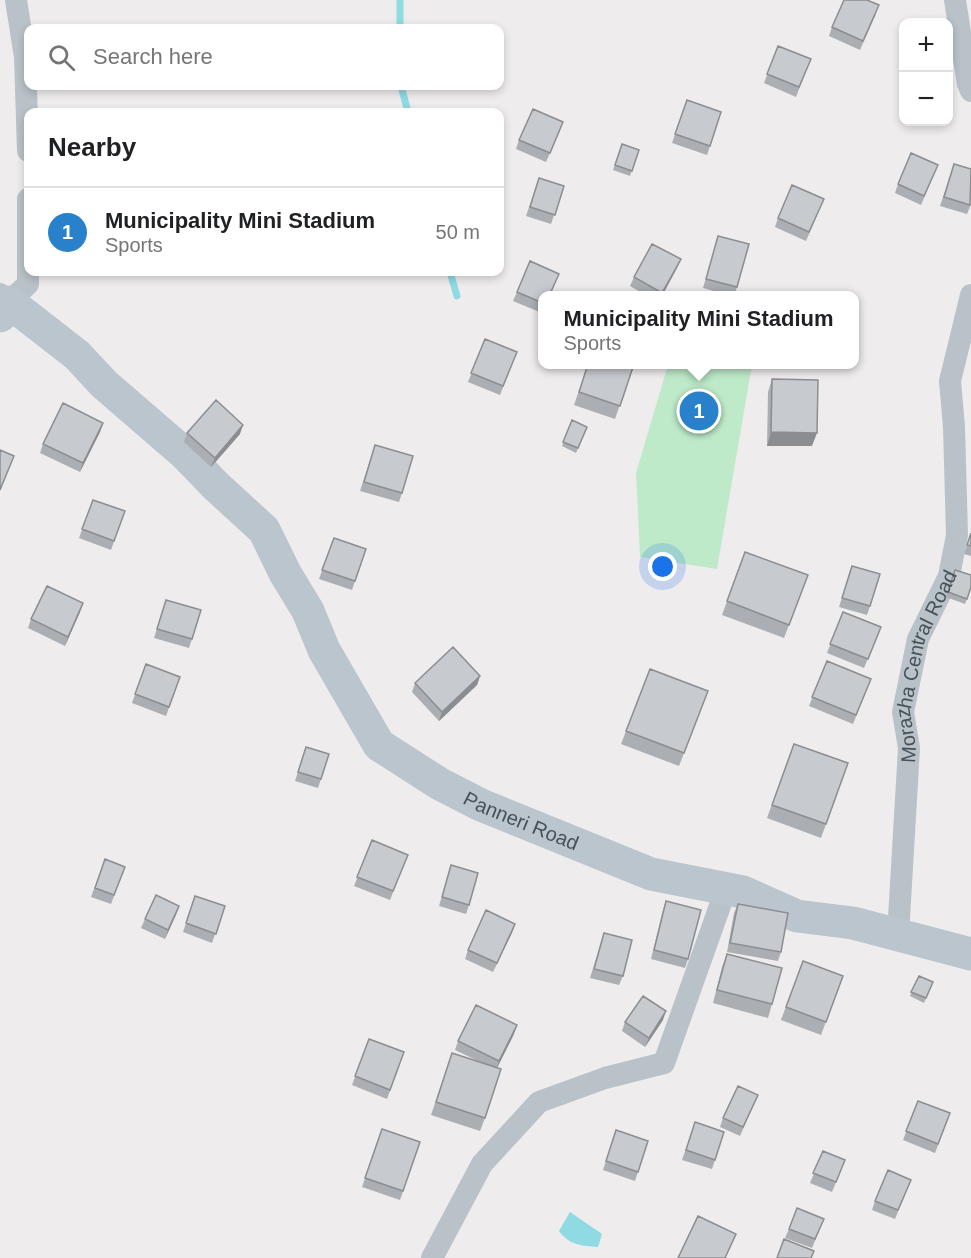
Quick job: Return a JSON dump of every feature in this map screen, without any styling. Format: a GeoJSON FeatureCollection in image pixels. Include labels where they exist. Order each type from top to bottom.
{"type":"FeatureCollection","features":[{"type":"Feature","properties":{"kind":"main road","name":"Panneri Road"},"geometry":{"type":"LineString","coordinates":[[3,304],[77,355],[104,384],[177,447],[264,530],[285,573],[308,611],[324,650],[379,745],[440,784],[481,805],[651,874],[743,892],[797,916],[853,923],[971,954]]}},
{"type":"Feature","properties":{"kind":"street"},"geometry":{"type":"LineString","coordinates":[[16,0],[24,51]]}},
{"type":"Feature","properties":{"kind":"street"},"geometry":{"type":"LineString","coordinates":[[955,0],[971,91]]}},
{"type":"Feature","properties":{"kind":"street"},"geometry":{"type":"LineString","coordinates":[[26,90],[27,108]]}},
{"type":"Feature","properties":{"kind":"street"},"geometry":{"type":"LineString","coordinates":[[3,304],[28,284],[28,276]]}},
{"type":"Feature","properties":{"kind":"street","name":"Morazha Central Road"},"geometry":{"type":"LineString","coordinates":[[898,935],[909,748],[903,712],[918,639],[949,576],[957,536],[954,427],[950,381],[971,295]]}},
{"type":"Feature","properties":{"kind":"street"},"geometry":{"type":"LineString","coordinates":[[432,1258],[483,1164],[539,1102],[605,1078],[664,1063],[726,889]]}},
{"type":"Feature","properties":{"kind":"green space"},"geometry":{"type":"Polygon","coordinates":[[[667,369],[751,369],[717,569],[640,557],[636,473],[667,369]]]}},
{"type":"Feature","properties":{"kind":"water"},"geometry":{"type":"Polygon","coordinates":[[[570,1212],[602,1234],[598,1247],[572,1242],[559,1231],[570,1212]]]}},
{"type":"Feature","properties":{"kind":"building"},"geometry":{"type":"Polygon","coordinates":[[[844,0],[867,0],[879,5],[863,41],[832,27],[844,0]]]}},
{"type":"Feature","properties":{"kind":"building"},"geometry":{"type":"Polygon","coordinates":[[[778,46],[811,59],[799,87],[767,74],[778,46]]]}},
{"type":"Feature","properties":{"kind":"building"},"geometry":{"type":"Polygon","coordinates":[[[687,100],[721,112],[710,146],[675,134],[687,100]]]}},
{"type":"Feature","properties":{"kind":"building"},"geometry":{"type":"Polygon","coordinates":[[[533,109],[563,122],[550,153],[519,140],[533,109]]]}},
{"type":"Feature","properties":{"kind":"building"},"geometry":{"type":"Polygon","coordinates":[[[622,144],[639,150],[632,171],[615,165],[622,144]]]}},
{"type":"Feature","properties":{"kind":"building"},"geometry":{"type":"Polygon","coordinates":[[[911,153],[938,165],[924,196],[898,184],[911,153]]]}},
{"type":"Feature","properties":{"kind":"building"},"geometry":{"type":"Polygon","coordinates":[[[954,164],[971,169],[970,205],[944,197],[954,164]]]}},
{"type":"Feature","properties":{"kind":"building"},"geometry":{"type":"Polygon","coordinates":[[[539,178],[564,186],[555,215],[530,207],[539,178]]]}},
{"type":"Feature","properties":{"kind":"building"},"geometry":{"type":"Polygon","coordinates":[[[792,185],[824,199],[809,232],[778,218],[792,185]]]}},
{"type":"Feature","properties":{"kind":"building"},"geometry":{"type":"Polygon","coordinates":[[[718,236],[749,244],[737,287],[706,279],[718,236]]]}},
{"type":"Feature","properties":{"kind":"building"},"geometry":{"type":"Polygon","coordinates":[[[652,244],[681,259],[663,291],[658,291],[634,277],[652,244]]]}},
{"type":"Feature","properties":{"kind":"building"},"geometry":{"type":"Polygon","coordinates":[[[530,261],[559,274],[551,291],[538,291],[538,301],[517,292],[530,261]]]}},
{"type":"Feature","properties":{"kind":"building"},"geometry":{"type":"Polygon","coordinates":[[[485,339],[517,352],[503,386],[471,373],[485,339]]]}},
{"type":"Feature","properties":{"kind":"building"},"geometry":{"type":"Polygon","coordinates":[[[586,369],[632,369],[620,406],[579,392],[586,369]]]}},
{"type":"Feature","properties":{"kind":"building"},"geometry":{"type":"Polygon","coordinates":[[[772,379],[818,380],[817,433],[771,432],[772,379]]]}},
{"type":"Feature","properties":{"kind":"building"},"geometry":{"type":"Polygon","coordinates":[[[216,400],[243,425],[215,458],[187,433],[216,400]]]}},
{"type":"Feature","properties":{"kind":"building"},"geometry":{"type":"Polygon","coordinates":[[[63,403],[103,423],[83,463],[43,444],[63,403]]]}},
{"type":"Feature","properties":{"kind":"building"},"geometry":{"type":"Polygon","coordinates":[[[572,420],[587,427],[578,448],[563,442],[572,420]]]}},
{"type":"Feature","properties":{"kind":"building"},"geometry":{"type":"Polygon","coordinates":[[[375,445],[413,456],[402,493],[364,482],[375,445]]]}},
{"type":"Feature","properties":{"kind":"building"},"geometry":{"type":"Polygon","coordinates":[[[0,450],[14,456],[0,490],[0,450]]]}},
{"type":"Feature","properties":{"kind":"building"},"geometry":{"type":"Polygon","coordinates":[[[93,500],[125,511],[114,541],[82,529],[93,500]]]}},
{"type":"Feature","properties":{"kind":"building"},"geometry":{"type":"Polygon","coordinates":[[[971,533],[971,546],[967,545],[971,533]]]}},
{"type":"Feature","properties":{"kind":"building"},"geometry":{"type":"Polygon","coordinates":[[[334,538],[366,549],[355,581],[322,570],[334,538]]]}},
{"type":"Feature","properties":{"kind":"building"},"geometry":{"type":"Polygon","coordinates":[[[745,552],[808,575],[789,625],[727,601],[745,552]]]}},
{"type":"Feature","properties":{"kind":"building"},"geometry":{"type":"Polygon","coordinates":[[[852,566],[880,574],[870,606],[842,598],[852,566]]]}},
{"type":"Feature","properties":{"kind":"building"},"geometry":{"type":"Polygon","coordinates":[[[955,570],[971,575],[971,587],[967,599],[948,592],[955,570]]]}},
{"type":"Feature","properties":{"kind":"building"},"geometry":{"type":"Polygon","coordinates":[[[47,586],[83,603],[68,637],[31,619],[47,586]]]}},
{"type":"Feature","properties":{"kind":"building"},"geometry":{"type":"Polygon","coordinates":[[[166,600],[201,610],[192,639],[157,629],[166,600]]]}},
{"type":"Feature","properties":{"kind":"building"},"geometry":{"type":"Polygon","coordinates":[[[843,612],[881,627],[868,659],[830,644],[843,612]]]}},
{"type":"Feature","properties":{"kind":"building"},"geometry":{"type":"Polygon","coordinates":[[[453,647],[480,676],[442,712],[415,683],[453,647]]]}},
{"type":"Feature","properties":{"kind":"building"},"geometry":{"type":"Polygon","coordinates":[[[827,661],[871,679],[856,715],[812,697],[827,661]]]}},
{"type":"Feature","properties":{"kind":"building"},"geometry":{"type":"Polygon","coordinates":[[[146,664],[180,677],[169,707],[135,694],[146,664]]]}},
{"type":"Feature","properties":{"kind":"building"},"geometry":{"type":"Polygon","coordinates":[[[650,669],[708,691],[684,753],[626,731],[650,669]]]}},
{"type":"Feature","properties":{"kind":"building"},"geometry":{"type":"Polygon","coordinates":[[[794,744],[848,763],[826,824],[772,805],[794,744]]]}},
{"type":"Feature","properties":{"kind":"building"},"geometry":{"type":"Polygon","coordinates":[[[306,747],[329,754],[321,779],[298,772],[306,747]]]}},
{"type":"Feature","properties":{"kind":"building"},"geometry":{"type":"Polygon","coordinates":[[[372,840],[408,855],[393,891],[357,877],[372,840]]]}},
{"type":"Feature","properties":{"kind":"building"},"geometry":{"type":"Polygon","coordinates":[[[105,859],[125,867],[114,895],[95,888],[105,859]]]}},
{"type":"Feature","properties":{"kind":"building"},"geometry":{"type":"Polygon","coordinates":[[[451,865],[478,873],[469,905],[442,897],[451,865]]]}},
{"type":"Feature","properties":{"kind":"building"},"geometry":{"type":"Polygon","coordinates":[[[156,895],[179,906],[168,930],[145,919],[156,895]]]}},
{"type":"Feature","properties":{"kind":"building"},"geometry":{"type":"Polygon","coordinates":[[[195,896],[225,906],[216,934],[186,923],[195,896]]]}},
{"type":"Feature","properties":{"kind":"building"},"geometry":{"type":"Polygon","coordinates":[[[666,901],[701,910],[688,959],[654,950],[666,901]]]}},
{"type":"Feature","properties":{"kind":"building"},"geometry":{"type":"Polygon","coordinates":[[[738,904],[788,913],[781,952],[730,943],[738,904]]]}},
{"type":"Feature","properties":{"kind":"building"},"geometry":{"type":"Polygon","coordinates":[[[486,910],[515,924],[497,963],[468,950],[486,910]]]}},
{"type":"Feature","properties":{"kind":"building"},"geometry":{"type":"Polygon","coordinates":[[[604,933],[632,940],[623,976],[594,969],[604,933]]]}},
{"type":"Feature","properties":{"kind":"building"},"geometry":{"type":"Polygon","coordinates":[[[727,954],[782,968],[772,1004],[717,990],[727,954]]]}},
{"type":"Feature","properties":{"kind":"building"},"geometry":{"type":"Polygon","coordinates":[[[803,961],[843,976],[826,1022],[786,1007],[803,961]]]}},
{"type":"Feature","properties":{"kind":"building"},"geometry":{"type":"Polygon","coordinates":[[[919,976],[933,982],[926,998],[911,992],[919,976]]]}},
{"type":"Feature","properties":{"kind":"building"},"geometry":{"type":"Polygon","coordinates":[[[643,996],[666,1011],[649,1038],[625,1022],[643,996]]]}},
{"type":"Feature","properties":{"kind":"building"},"geometry":{"type":"Polygon","coordinates":[[[476,1005],[517,1025],[499,1061],[458,1041],[476,1005]]]}},
{"type":"Feature","properties":{"kind":"building"},"geometry":{"type":"Polygon","coordinates":[[[369,1039],[404,1052],[390,1090],[355,1076],[369,1039]]]}},
{"type":"Feature","properties":{"kind":"building"},"geometry":{"type":"Polygon","coordinates":[[[452,1053],[501,1069],[485,1118],[436,1102],[452,1053]]]}},
{"type":"Feature","properties":{"kind":"building"},"geometry":{"type":"Polygon","coordinates":[[[738,1086],[758,1095],[743,1127],[723,1118],[738,1086]]]}},
{"type":"Feature","properties":{"kind":"building"},"geometry":{"type":"Polygon","coordinates":[[[918,1101],[950,1113],[938,1144],[906,1131],[918,1101]]]}},
{"type":"Feature","properties":{"kind":"building"},"geometry":{"type":"Polygon","coordinates":[[[695,1122],[724,1132],[715,1160],[686,1150],[695,1122]]]}},
{"type":"Feature","properties":{"kind":"building"},"geometry":{"type":"Polygon","coordinates":[[[382,1129],[420,1142],[403,1191],[365,1178],[382,1129]]]}},
{"type":"Feature","properties":{"kind":"building"},"geometry":{"type":"Polygon","coordinates":[[[616,1130],[648,1141],[638,1172],[606,1161],[616,1130]]]}},
{"type":"Feature","properties":{"kind":"building"},"geometry":{"type":"Polygon","coordinates":[[[823,1151],[845,1160],[836,1182],[813,1173],[823,1151]]]}},
{"type":"Feature","properties":{"kind":"building"},"geometry":{"type":"Polygon","coordinates":[[[888,1170],[911,1180],[898,1210],[875,1201],[888,1170]]]}},
{"type":"Feature","properties":{"kind":"building"},"geometry":{"type":"Polygon","coordinates":[[[797,1208],[824,1219],[815,1239],[789,1229],[797,1208]]]}},
{"type":"Feature","properties":{"kind":"building"},"geometry":{"type":"Polygon","coordinates":[[[698,1216],[736,1234],[725,1258],[678,1258],[698,1216]]]}},
{"type":"Feature","properties":{"kind":"building"},"geometry":{"type":"Polygon","coordinates":[[[784,1239],[814,1251],[811,1258],[777,1258],[784,1239]]]}},
{"type":"Feature","properties":{"kind":"waterway"},"geometry":{"type":"LineString","coordinates":[[400,0],[400,24]]}},
{"type":"Feature","properties":{"kind":"waterway"},"geometry":{"type":"LineString","coordinates":[[402,90],[407,108]]}},
{"type":"Feature","properties":{"kind":"waterway"},"geometry":{"type":"LineString","coordinates":[[451,276],[457,296]]}},
{"type":"Feature","properties":{"kind":"place","name":"Municipality Mini Stadium"},"geometry":{"type":"Point","coordinates":[699,411]}}]}
